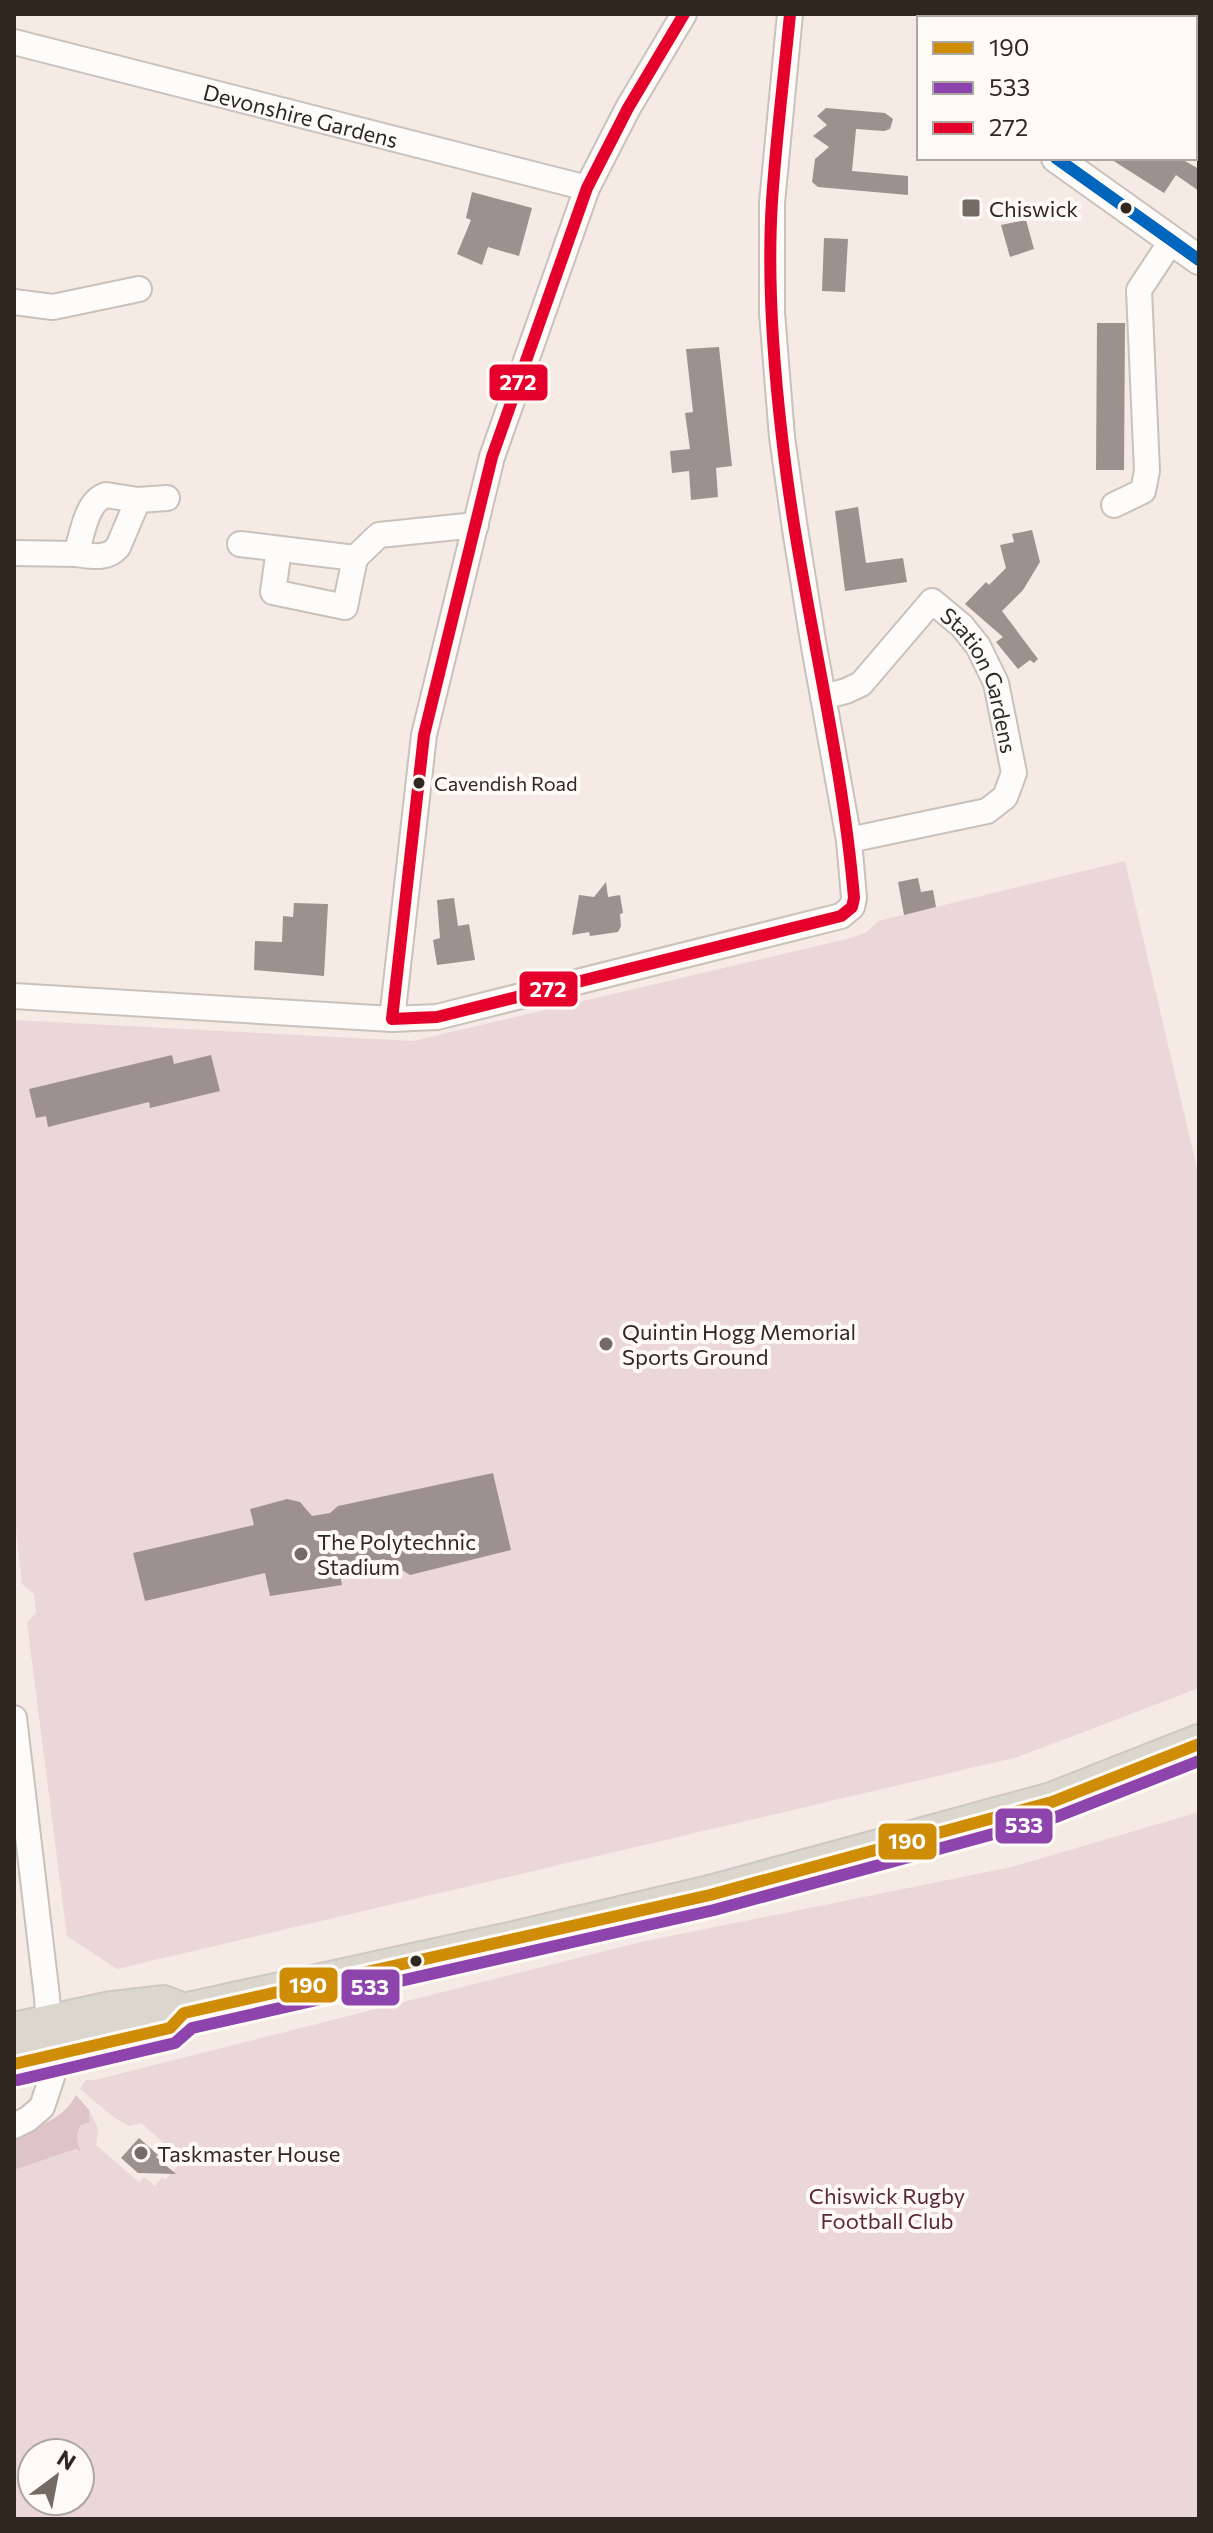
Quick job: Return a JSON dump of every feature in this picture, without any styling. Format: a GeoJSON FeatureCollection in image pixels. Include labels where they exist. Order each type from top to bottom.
{"type":"FeatureCollection","features":[{"type":"Feature","properties":{"kind":"highway"},"geometry":{"type":"LineString","coordinates":[[14,2064],[39,2038],[170,2028],[184,2013],[710,1895],[1052,1802],[1199,1744]]}},
{"type":"Feature","properties":{"kind":"street"},"geometry":{"type":"LineString","coordinates":[[392,1019],[424,735],[492,457],[587,188],[628,108],[684,14]]}},
{"type":"Feature","properties":{"kind":"street"},"geometry":{"type":"LineString","coordinates":[[14,996],[392,1019],[437,1017],[841,916],[852,907],[854,898],[849,840],[782,437],[772,313],[772,203],[790,14]]}},
{"type":"Feature","properties":{"kind":"street","name":"Devonshire Gardens"},"geometry":{"type":"LineString","coordinates":[[14,42],[587,188]]}},
{"type":"Feature","properties":{"kind":"street"},"geometry":{"type":"LineString","coordinates":[[1059,160],[1199,260]]}},
{"type":"Feature","properties":{"kind":"street"},"geometry":{"type":"LineString","coordinates":[[1114,505],[1143,491],[1147,471],[1139,290],[1172,240]]}},
{"type":"Feature","properties":{"kind":"street"},"geometry":{"type":"LineString","coordinates":[[14,302],[53,307],[139,289]]}},
{"type":"Feature","properties":{"kind":"street"},"geometry":{"type":"LineString","coordinates":[[76,554],[92,505],[98,498],[106,495],[138,500],[167,498]]}},
{"type":"Feature","properties":{"kind":"street"},"geometry":{"type":"LineString","coordinates":[[14,553],[104,557],[113,554],[138,500]]}},
{"type":"Feature","properties":{"kind":"street"},"geometry":{"type":"LineString","coordinates":[[279,549],[273,592],[345,607],[355,558],[379,535],[476,525]]}},
{"type":"Feature","properties":{"kind":"street"},"geometry":{"type":"LineString","coordinates":[[240,544],[355,558]]}},
{"type":"Feature","properties":{"kind":"street","name":"Station Gardens"},"geometry":{"type":"LineString","coordinates":[[823,697],[861,684],[932,601],[962,626],[990,668],[996,683],[1014,773],[1005,797],[987,811],[849,840]]}},
{"type":"Feature","properties":{"kind":"street"},"geometry":{"type":"LineString","coordinates":[[14,1718],[39,2038],[51,2083],[42,2107],[14,2126]]}},
{"type":"Feature","properties":{"kind":"green space","name":"Quintin Hogg Memorial Sports Ground"},"geometry":{"type":"Polygon","coordinates":[[[1125,861],[1199,1177],[1199,1688],[1018,1757],[117,1969],[67,1936],[27,1623],[36,1613],[34,1594],[22,1584],[14,1512],[14,1020],[413,1041],[851,938],[867,932],[878,921],[1125,861]]]}},
{"type":"Feature","properties":{"kind":"green space","name":"Chiswick Rugby Football Club"},"geometry":{"type":"Polygon","coordinates":[[[1199,1812],[1199,2519],[14,2519],[14,2170],[80,2150],[77,2134],[81,2125],[90,2122],[89,2110],[98,2128],[96,2145],[139,2182],[144,2177],[155,2186],[162,2177],[165,2180],[183,2160],[141,2123],[129,2126],[112,2116],[80,2089],[86,2080],[645,1941],[1012,1867],[1199,1812]]]}},
{"type":"Feature","properties":{"kind":"shaded area"},"geometry":{"type":"Polygon","coordinates":[[[76,2095],[89,2110],[90,2122],[81,2125],[78,2132],[81,2152],[76,2149],[14,2170],[14,2134],[57,2116],[76,2095]]]}},
{"type":"Feature","properties":{"kind":"building"},"geometry":{"type":"Polygon","coordinates":[[[826,108],[885,113],[893,119],[890,129],[884,131],[856,129],[852,171],[908,176],[908,195],[818,187],[812,182],[815,159],[829,147],[813,136],[827,125],[817,116],[826,108]]]}},
{"type":"Feature","properties":{"kind":"building"},"geometry":{"type":"Polygon","coordinates":[[[1112,160],[1185,160],[1199,169],[1199,191],[1176,175],[1164,193],[1112,160]]]}},
{"type":"Feature","properties":{"kind":"building"},"geometry":{"type":"Polygon","coordinates":[[[472,192],[532,208],[519,256],[488,247],[482,265],[457,254],[471,220],[466,218],[472,192]]]}},
{"type":"Feature","properties":{"kind":"building"},"geometry":{"type":"Polygon","coordinates":[[[1026,220],[1034,249],[1010,257],[1001,225],[1026,220]]]}},
{"type":"Feature","properties":{"kind":"building"},"geometry":{"type":"Polygon","coordinates":[[[824,238],[848,239],[845,292],[822,291],[824,238]]]}},
{"type":"Feature","properties":{"kind":"building"},"geometry":{"type":"Polygon","coordinates":[[[1097,323],[1125,323],[1124,470],[1096,470],[1097,323]]]}},
{"type":"Feature","properties":{"kind":"building"},"geometry":{"type":"Polygon","coordinates":[[[719,347],[732,466],[716,468],[718,497],[691,500],[689,471],[672,473],[670,451],[690,449],[685,413],[693,412],[686,349],[719,347]]]}},
{"type":"Feature","properties":{"kind":"building"},"geometry":{"type":"Polygon","coordinates":[[[858,507],[866,563],[903,558],[907,582],[845,591],[835,511],[858,507]]]}},
{"type":"Feature","properties":{"kind":"building"},"geometry":{"type":"Polygon","coordinates":[[[1032,530],[1040,562],[1023,590],[1002,611],[1038,659],[1034,663],[1030,660],[1018,669],[996,642],[1003,637],[965,604],[986,582],[989,585],[1006,568],[1000,545],[1014,542],[1012,534],[1032,530]]]}},
{"type":"Feature","properties":{"kind":"building"},"geometry":{"type":"Polygon","coordinates":[[[918,878],[921,892],[933,890],[936,907],[904,915],[898,882],[918,878]]]}},
{"type":"Feature","properties":{"kind":"building"},"geometry":{"type":"Polygon","coordinates":[[[606,882],[608,897],[620,895],[623,913],[620,914],[618,932],[572,935],[579,895],[594,897],[606,882]]]}},
{"type":"Feature","properties":{"kind":"building"},"geometry":{"type":"Polygon","coordinates":[[[454,898],[458,926],[469,924],[475,960],[437,965],[433,940],[440,938],[437,900],[454,898]]]}},
{"type":"Feature","properties":{"kind":"building"},"geometry":{"type":"Polygon","coordinates":[[[294,903],[328,904],[324,976],[254,970],[255,941],[282,942],[283,916],[293,917],[294,903]]]}},
{"type":"Feature","properties":{"kind":"building"},"geometry":{"type":"Polygon","coordinates":[[[172,1055],[174,1064],[211,1055],[220,1091],[150,1108],[149,1102],[48,1127],[46,1116],[36,1118],[29,1089],[172,1055]]]}},
{"type":"Feature","properties":{"kind":"building"},"geometry":{"type":"Polygon","coordinates":[[[493,1473],[511,1550],[410,1575],[384,1559],[339,1567],[342,1585],[270,1596],[265,1573],[145,1601],[133,1553],[254,1525],[250,1509],[287,1499],[300,1502],[312,1516],[330,1513],[338,1506],[493,1473]]]}},
{"type":"Feature","properties":{"kind":"building","name":"Taskmaster House"},"geometry":{"type":"Polygon","coordinates":[[[139,2138],[176,2174],[138,2173],[121,2158],[139,2138]]]}},
{"type":"Feature","properties":{"kind":"transit line","name":"272"},"geometry":{"type":"LineString","coordinates":[[684,14],[628,108],[587,188],[492,457],[424,735],[392,1019],[437,1017],[841,916],[852,907],[854,898],[840,782],[789,495],[774,349],[770,260],[772,201],[790,14]]}},
{"type":"Feature","properties":{"kind":"transit line"},"geometry":{"type":"LineString","coordinates":[[1059,160],[1199,260]]}},
{"type":"Feature","properties":{"kind":"transit line","name":"190"},"geometry":{"type":"LineString","coordinates":[[14,2064],[170,2028],[184,2013],[710,1895],[1052,1802],[1199,1744]]}},
{"type":"Feature","properties":{"kind":"transit line","name":"533"},"geometry":{"type":"LineString","coordinates":[[18,2080],[175,2043],[192,2028],[714,1910],[1056,1817],[1199,1761]]}},
{"type":"Feature","properties":{"kind":"place","name":"Chiswick"},"geometry":{"type":"Point","coordinates":[971,208]}},
{"type":"Feature","properties":{"kind":"place","name":"Cavendish Road"},"geometry":{"type":"Point","coordinates":[419,783]}},
{"type":"Feature","properties":{"kind":"place","name":"Quintin Hogg Memorial Sports Ground"},"geometry":{"type":"Point","coordinates":[606,1344]}},
{"type":"Feature","properties":{"kind":"place","name":"The Polytechnic Stadium"},"geometry":{"type":"Point","coordinates":[301,1554]}},
{"type":"Feature","properties":{"kind":"place","name":"Taskmaster House"},"geometry":{"type":"Point","coordinates":[141,2153]}}]}
